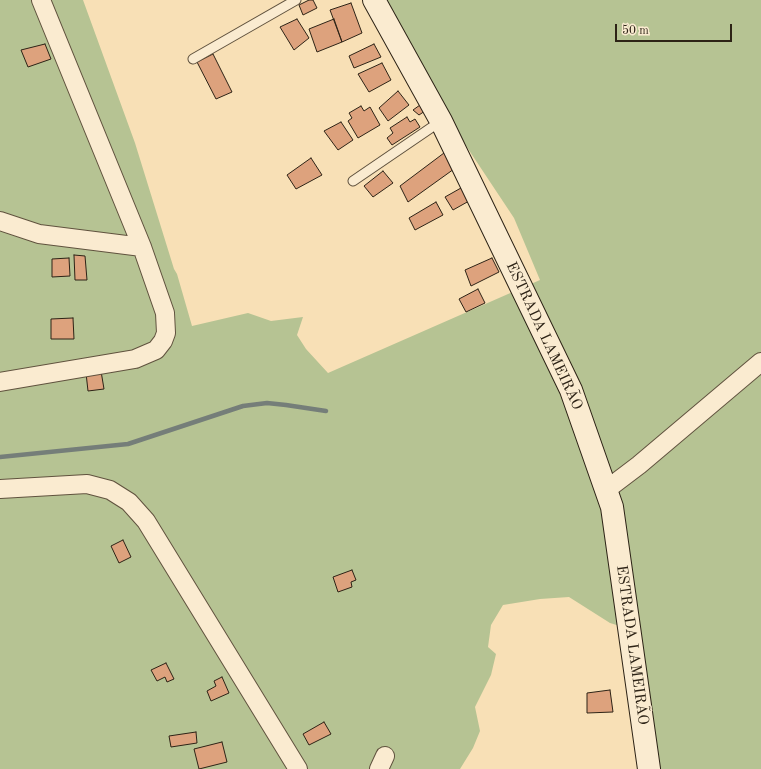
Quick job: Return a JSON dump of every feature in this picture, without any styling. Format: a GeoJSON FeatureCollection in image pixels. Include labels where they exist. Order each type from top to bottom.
{"type":"FeatureCollection","features":[{"type":"Feature","properties":{"kind":"street"},"geometry":{"type":"LineString","coordinates":[[0,382],[135,359],[156,350],[163,341],[166,333],[165,313],[142,247],[41,0]]}},
{"type":"Feature","properties":{"kind":"street","name":"ESTRADA LAMEIRÃO"},"geometry":{"type":"LineString","coordinates":[[374,0],[442,121],[571,390],[612,506],[649,769]]}},
{"type":"Feature","properties":{"kind":"street"},"geometry":{"type":"LineString","coordinates":[[0,221],[39,234],[142,247]]}},
{"type":"Feature","properties":{"kind":"street"},"geometry":{"type":"LineString","coordinates":[[606,490],[639,465],[761,362]]}},
{"type":"Feature","properties":{"kind":"street"},"geometry":{"type":"LineString","coordinates":[[0,489],[87,484],[110,490],[128,502],[146,521],[298,769]]}},
{"type":"Feature","properties":{"kind":"lane"},"geometry":{"type":"LineString","coordinates":[[193,60],[296,0]]}},
{"type":"Feature","properties":{"kind":"lane"},"geometry":{"type":"LineString","coordinates":[[353,181],[442,121]]}},
{"type":"Feature","properties":{"kind":"green space"},"geometry":{"type":"Polygon","coordinates":[[[0,0],[83,0],[135,143],[192,326],[248,313],[271,321],[303,317],[297,335],[306,349],[328,373],[540,280],[514,218],[425,84],[384,0],[761,0],[761,769],[658,769],[623,627],[610,623],[569,597],[540,599],[503,605],[491,625],[488,647],[496,654],[491,675],[475,707],[480,731],[473,748],[460,769],[0,769],[0,0]]]}},
{"type":"Feature","properties":{"kind":"building"},"geometry":{"type":"Polygon","coordinates":[[[309,0],[313,0],[317,8],[303,15],[299,5],[309,0]]]}},
{"type":"Feature","properties":{"kind":"building"},"geometry":{"type":"Polygon","coordinates":[[[351,3],[362,33],[342,42],[330,10],[351,3]]]}},
{"type":"Feature","properties":{"kind":"building"},"geometry":{"type":"Polygon","coordinates":[[[297,19],[309,38],[294,50],[280,27],[297,19]]]}},
{"type":"Feature","properties":{"kind":"building"},"geometry":{"type":"Polygon","coordinates":[[[334,19],[342,42],[317,52],[309,29],[334,19]]]}},
{"type":"Feature","properties":{"kind":"building"},"geometry":{"type":"Polygon","coordinates":[[[45,44],[51,59],[28,67],[21,50],[45,44]]]}},
{"type":"Feature","properties":{"kind":"building"},"geometry":{"type":"Polygon","coordinates":[[[374,44],[381,57],[354,68],[349,56],[374,44]]]}},
{"type":"Feature","properties":{"kind":"building"},"geometry":{"type":"Polygon","coordinates":[[[213,54],[232,92],[216,99],[197,62],[213,54]]]}},
{"type":"Feature","properties":{"kind":"building"},"geometry":{"type":"Polygon","coordinates":[[[382,63],[391,80],[369,92],[358,74],[382,63]]]}},
{"type":"Feature","properties":{"kind":"building"},"geometry":{"type":"Polygon","coordinates":[[[398,91],[409,105],[388,121],[379,108],[398,91]]]}},
{"type":"Feature","properties":{"kind":"building"},"geometry":{"type":"Polygon","coordinates":[[[420,105],[425,111],[419,115],[413,110],[420,105]]]}},
{"type":"Feature","properties":{"kind":"building"},"geometry":{"type":"Polygon","coordinates":[[[361,106],[364,111],[370,107],[380,125],[358,138],[348,121],[352,118],[349,113],[361,106]]]}},
{"type":"Feature","properties":{"kind":"building"},"geometry":{"type":"Polygon","coordinates":[[[407,117],[410,122],[415,119],[420,127],[392,145],[387,138],[393,133],[390,128],[407,117]]]}},
{"type":"Feature","properties":{"kind":"building"},"geometry":{"type":"Polygon","coordinates":[[[341,122],[353,140],[338,150],[324,131],[341,122]]]}},
{"type":"Feature","properties":{"kind":"building"},"geometry":{"type":"Polygon","coordinates":[[[444,153],[454,169],[408,202],[400,186],[444,153]]]}},
{"type":"Feature","properties":{"kind":"building"},"geometry":{"type":"Polygon","coordinates":[[[311,158],[322,175],[296,189],[287,175],[311,158]]]}},
{"type":"Feature","properties":{"kind":"building"},"geometry":{"type":"Polygon","coordinates":[[[383,171],[393,183],[373,197],[364,186],[383,171]]]}},
{"type":"Feature","properties":{"kind":"building"},"geometry":{"type":"Polygon","coordinates":[[[461,188],[469,201],[453,210],[445,197],[461,188]]]}},
{"type":"Feature","properties":{"kind":"building"},"geometry":{"type":"Polygon","coordinates":[[[436,202],[443,215],[415,230],[409,218],[436,202]]]}},
{"type":"Feature","properties":{"kind":"building"},"geometry":{"type":"Polygon","coordinates":[[[74,255],[85,256],[87,280],[75,280],[74,255]]]}},
{"type":"Feature","properties":{"kind":"building"},"geometry":{"type":"Polygon","coordinates":[[[69,258],[70,276],[52,277],[52,259],[69,258]]]}},
{"type":"Feature","properties":{"kind":"building"},"geometry":{"type":"Polygon","coordinates":[[[492,258],[499,272],[471,286],[465,270],[492,258]]]}},
{"type":"Feature","properties":{"kind":"building"},"geometry":{"type":"Polygon","coordinates":[[[478,289],[485,303],[466,312],[459,299],[478,289]]]}},
{"type":"Feature","properties":{"kind":"building"},"geometry":{"type":"Polygon","coordinates":[[[73,318],[74,339],[51,339],[51,319],[73,318]]]}},
{"type":"Feature","properties":{"kind":"building"},"geometry":{"type":"Polygon","coordinates":[[[101,371],[104,389],[88,391],[86,373],[101,371]]]}},
{"type":"Feature","properties":{"kind":"building"},"geometry":{"type":"Polygon","coordinates":[[[123,540],[131,557],[119,563],[111,546],[123,540]]]}},
{"type":"Feature","properties":{"kind":"building"},"geometry":{"type":"Polygon","coordinates":[[[352,570],[356,580],[351,582],[352,587],[338,592],[333,577],[352,570]]]}},
{"type":"Feature","properties":{"kind":"building"},"geometry":{"type":"Polygon","coordinates":[[[166,663],[174,679],[167,682],[165,677],[157,681],[151,670],[166,663]]]}},
{"type":"Feature","properties":{"kind":"building"},"geometry":{"type":"Polygon","coordinates":[[[222,677],[229,693],[211,701],[207,691],[216,686],[214,681],[222,677]]]}},
{"type":"Feature","properties":{"kind":"building"},"geometry":{"type":"Polygon","coordinates":[[[610,690],[613,712],[587,713],[587,693],[610,690]]]}},
{"type":"Feature","properties":{"kind":"building"},"geometry":{"type":"Polygon","coordinates":[[[324,722],[331,734],[309,745],[303,734],[324,722]]]}},
{"type":"Feature","properties":{"kind":"building"},"geometry":{"type":"Polygon","coordinates":[[[196,732],[197,743],[171,747],[169,736],[196,732]]]}},
{"type":"Feature","properties":{"kind":"building"},"geometry":{"type":"Polygon","coordinates":[[[222,742],[227,762],[199,769],[194,749],[222,742]]]}},
{"type":"Feature","properties":{"kind":"waterway"},"geometry":{"type":"LineString","coordinates":[[0,457],[128,444],[243,406],[267,403],[326,411]]}}]}
